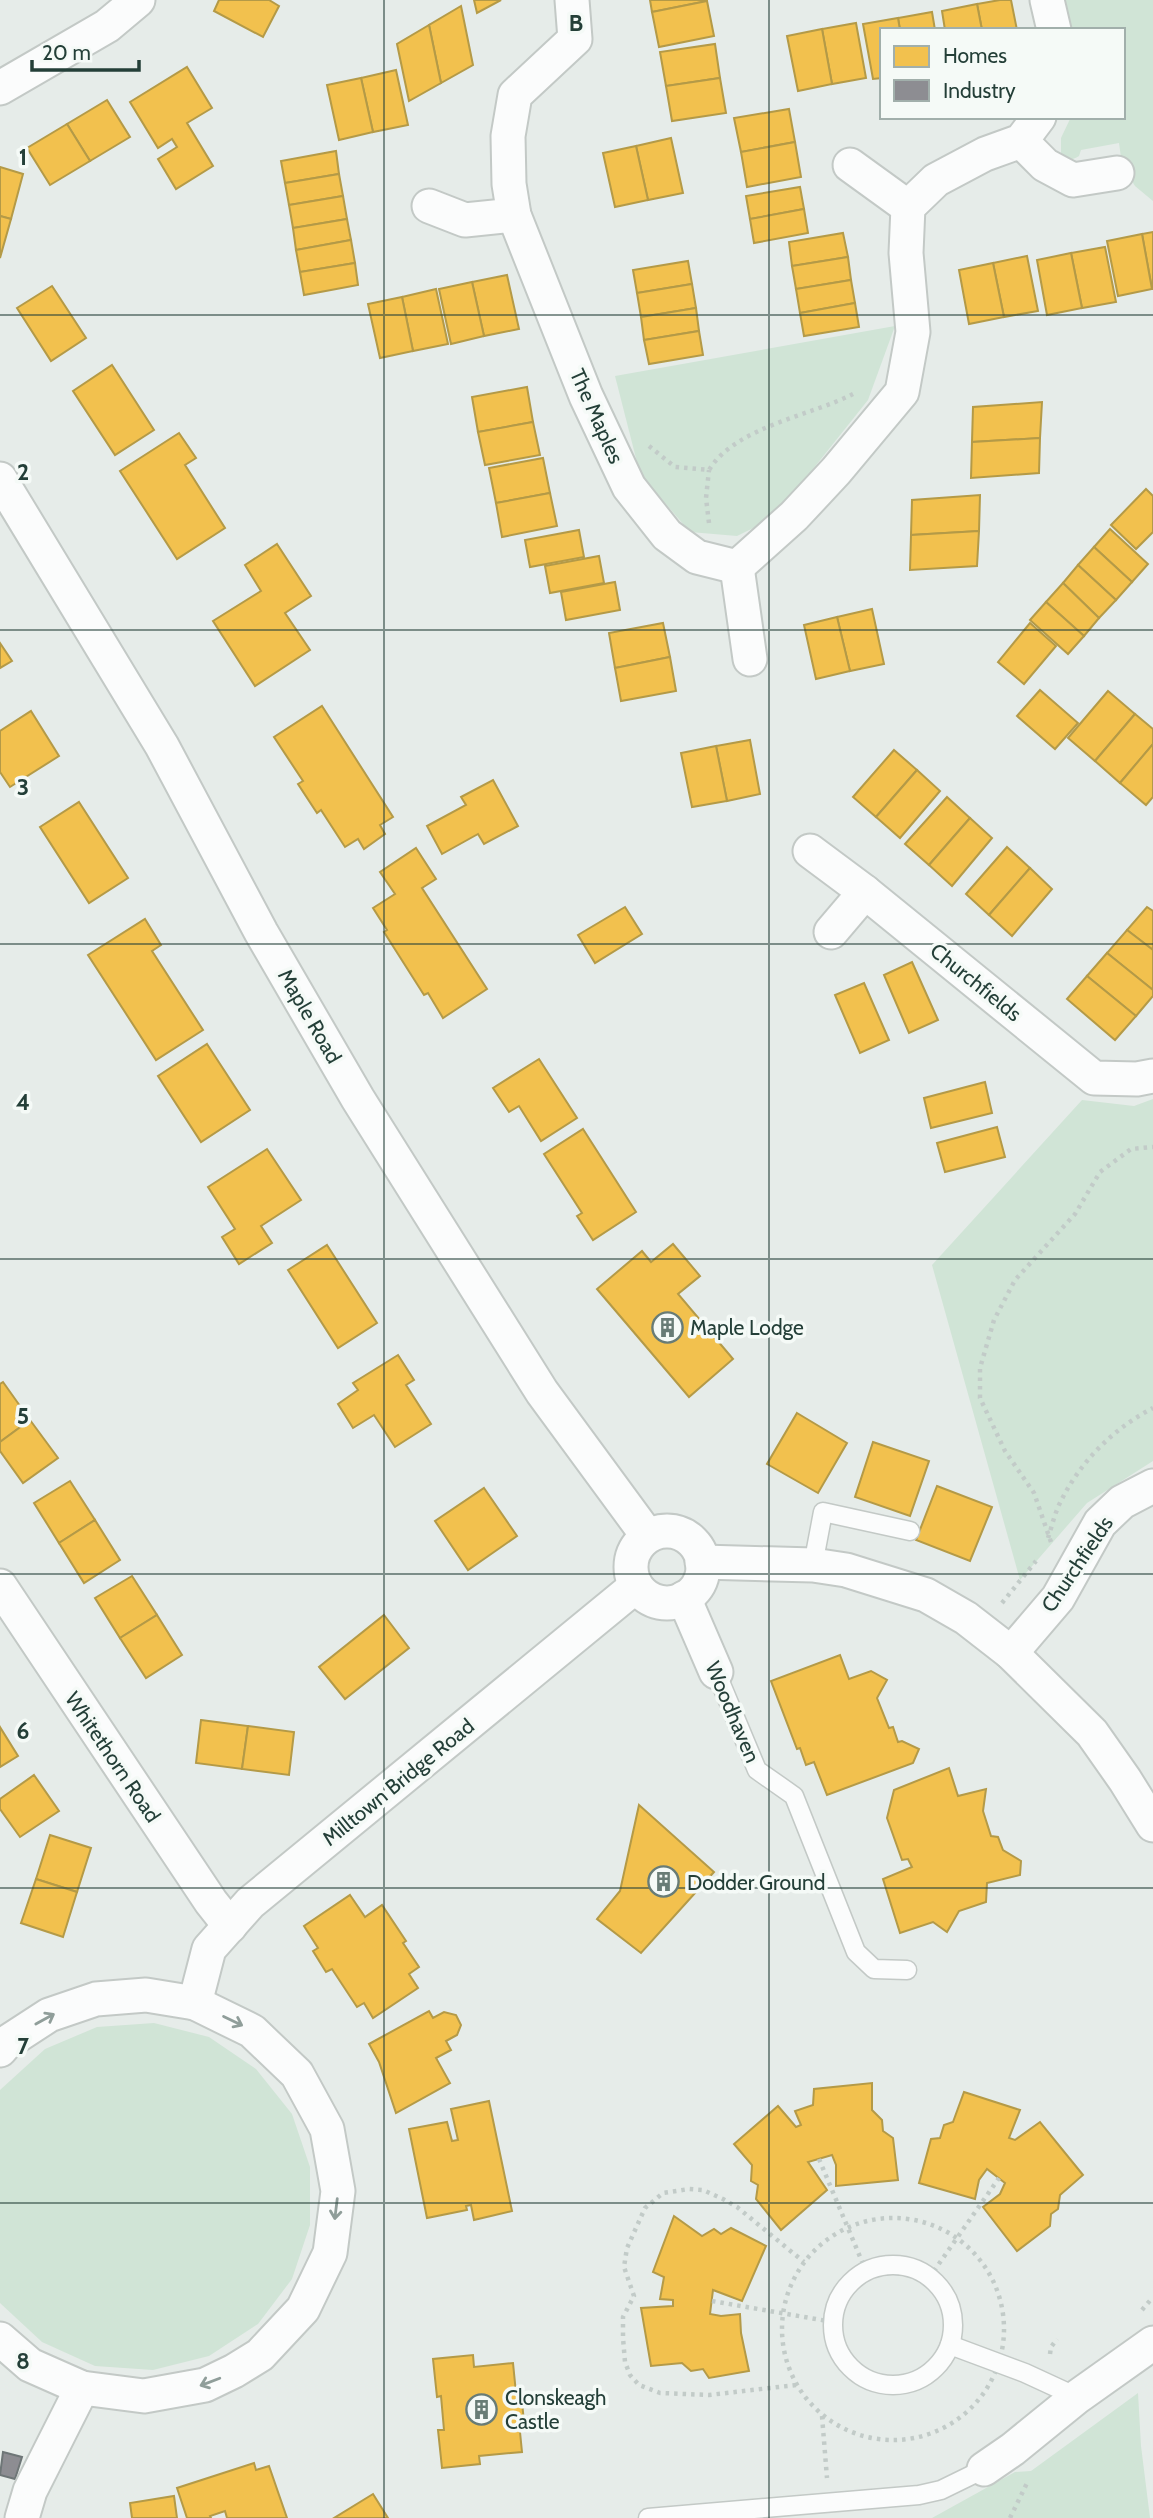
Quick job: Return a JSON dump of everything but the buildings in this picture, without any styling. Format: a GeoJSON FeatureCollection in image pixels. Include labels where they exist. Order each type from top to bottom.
{"type":"FeatureCollection","features":[{"type":"Feature","properties":{"kind":"street"},"geometry":{"type":"LineString","coordinates":[[0,88],[107,26],[138,0]]}},
{"type":"Feature","properties":{"kind":"street","name":"The Maples"},"geometry":{"type":"LineString","coordinates":[[572,0],[575,39],[515,95],[508,136],[509,184],[514,215],[582,387],[629,487],[667,535],[687,550],[697,557],[737,567]]}},
{"type":"Feature","properties":{"kind":"street"},"geometry":{"type":"LineString","coordinates":[[1048,0],[1054,28]]}},
{"type":"Feature","properties":{"kind":"street"},"geometry":{"type":"LineString","coordinates":[[750,659],[737,567],[794,516],[836,471],[902,392],[912,332],[906,253],[908,207],[936,180],[1030,129],[1045,165],[1073,180],[1117,173]]}},
{"type":"Feature","properties":{"kind":"street"},"geometry":{"type":"LineString","coordinates":[[850,165],[908,207]]}},
{"type":"Feature","properties":{"kind":"street"},"geometry":{"type":"LineString","coordinates":[[429,206],[465,220],[514,215]]}},
{"type":"Feature","properties":{"kind":"street","name":"Maple Road"},"geometry":{"type":"LineString","coordinates":[[0,479],[162,746],[261,932],[358,1099],[542,1392],[647,1535]]}},
{"type":"Feature","properties":{"kind":"street","name":"Churchfields"},"geometry":{"type":"LineString","coordinates":[[810,851],[865,892],[1094,1078],[1137,1079],[1153,1076]]}},
{"type":"Feature","properties":{"kind":"street"},"geometry":{"type":"LineString","coordinates":[[831,932],[865,892]]}},
{"type":"Feature","properties":{"kind":"street","name":"Churchfields"},"geometry":{"type":"LineString","coordinates":[[1011,1653],[1058,1598],[1100,1523],[1122,1502],[1153,1486]]}},
{"type":"Feature","properties":{"kind":"street"},"geometry":{"type":"LineString","coordinates":[[670,1530],[692,1541],[699,1551],[703,1573],[699,1583],[684,1598],[663,1603],[643,1594],[636,1586],[631,1575],[633,1552],[647,1535],[670,1530]]}},
{"type":"Feature","properties":{"kind":"street"},"geometry":{"type":"LineString","coordinates":[[702,1562],[813,1565],[846,1570],[926,1595],[966,1618],[1011,1653],[1092,1734],[1153,1825]]}},
{"type":"Feature","properties":{"kind":"street","name":"Whitethorn Road"},"geometry":{"type":"LineString","coordinates":[[0,1586],[230,1927]]}},
{"type":"Feature","properties":{"kind":"street","name":"Milltown Bridge Road"},"geometry":{"type":"LineString","coordinates":[[195,2003],[209,1949],[260,1895],[636,1586]]}},
{"type":"Feature","properties":{"kind":"street","name":"Woodhaven"},"geometry":{"type":"LineString","coordinates":[[684,1598],[716,1672]]}},
{"type":"Feature","properties":{"kind":"street"},"geometry":{"type":"LineString","coordinates":[[0,2050],[6,2043],[48,2015],[96,1999],[146,1995],[195,2003],[252,2031],[297,2074],[327,2129],[338,2191],[330,2253],[303,2309],[260,2355],[205,2385],[144,2396],[82,2388],[30,2364],[0,2339]]}},
{"type":"Feature","properties":{"kind":"street"},"geometry":{"type":"LineString","coordinates":[[984,2469],[1077,2397],[1153,2343]]}},
{"type":"Feature","properties":{"kind":"street"},"geometry":{"type":"LineString","coordinates":[[22,2518],[30,2491],[82,2388]]}},
{"type":"Feature","properties":{"kind":"lane"},"geometry":{"type":"LineString","coordinates":[[813,1565],[823,1512],[910,1531]]}},
{"type":"Feature","properties":{"kind":"lane","name":"Woodhaven"},"geometry":{"type":"LineString","coordinates":[[716,1672],[757,1770],[794,1796],[856,1952],[874,1969],[907,1970]]}},
{"type":"Feature","properties":{"kind":"lane"},"geometry":{"type":"LineString","coordinates":[[886,2265],[906,2266],[940,2287],[950,2305],[953,2325],[950,2345],[941,2362],[927,2376],[909,2384],[890,2386],[871,2381],[855,2371],[842,2357],[834,2339],[833,2322],[838,2300],[850,2283],[866,2271],[886,2265]]}},
{"type":"Feature","properties":{"kind":"lane"},"geometry":{"type":"LineString","coordinates":[[950,2345],[1077,2397]]}},
{"type":"Feature","properties":{"kind":"lane"},"geometry":{"type":"LineString","coordinates":[[648,2518],[919,2495],[941,2490],[984,2469]]}},
{"type":"Feature","properties":{"kind":"path"},"geometry":{"type":"LineString","coordinates":[[737,567],[709,525],[706,498],[709,470],[715,460],[754,433],[857,392]]}},
{"type":"Feature","properties":{"kind":"path"},"geometry":{"type":"LineString","coordinates":[[642,440],[676,467],[709,470]]}},
{"type":"Feature","properties":{"kind":"path"},"geometry":{"type":"LineString","coordinates":[[1073,1574],[1061,1564],[1048,1538],[1034,1493],[1005,1451],[980,1398],[980,1368],[994,1320],[1014,1280],[1075,1214],[1100,1172],[1131,1149],[1153,1147]]}},
{"type":"Feature","properties":{"kind":"path"},"geometry":{"type":"LineString","coordinates":[[981,1630],[1044,1550],[1060,1502],[1091,1454],[1138,1416],[1153,1408]]}},
{"type":"Feature","properties":{"kind":"path"},"geometry":{"type":"LineString","coordinates":[[819,2159],[866,2271]]}},
{"type":"Feature","properties":{"kind":"path"},"geometry":{"type":"LineString","coordinates":[[929,2278],[999,2178]]}},
{"type":"Feature","properties":{"kind":"path"},"geometry":{"type":"LineString","coordinates":[[796,2385],[709,2395],[660,2393],[639,2385],[630,2375],[625,2362],[624,2317],[634,2296],[624,2267],[627,2248],[645,2208],[663,2193],[690,2189],[704,2190],[737,2207],[804,2262]]}},
{"type":"Feature","properties":{"kind":"path"},"geometry":{"type":"LineString","coordinates":[[877,2219],[913,2220],[948,2232],[977,2255],[996,2287],[1004,2323],[999,2364],[985,2393],[959,2419],[926,2436],[890,2441],[854,2434],[822,2416],[796,2385],[783,2354],[782,2313],[791,2282],[812,2252],[841,2230],[848,2228],[877,2219]]}},
{"type":"Feature","properties":{"kind":"path"},"geometry":{"type":"LineString","coordinates":[[712,2301],[833,2322]]}},
{"type":"Feature","properties":{"kind":"path"},"geometry":{"type":"LineString","coordinates":[[822,2416],[829,2503]]}},
{"type":"Feature","properties":{"kind":"green space"},"geometry":{"type":"Polygon","coordinates":[[[1064,0],[1153,0],[1153,201],[1135,186],[1130,178],[1124,179],[1119,143],[1081,150],[1079,156],[1072,159],[1061,154],[1061,138],[1070,119],[1125,119],[1125,28],[1071,28],[1064,0]]]}},
{"type":"Feature","properties":{"kind":"green space"},"geometry":{"type":"Polygon","coordinates":[[[895,326],[868,400],[774,518],[737,536],[690,532],[640,474],[615,376],[895,326]]]}},
{"type":"Feature","properties":{"kind":"green space"},"geometry":{"type":"Polygon","coordinates":[[[1153,1099],[1153,1461],[1087,1503],[1020,1580],[932,1265],[1082,1100],[1134,1106],[1153,1099]]]}},
{"type":"Feature","properties":{"kind":"green space"},"geometry":{"type":"Polygon","coordinates":[[[154,2023],[209,2037],[256,2069],[292,2114],[310,2167],[310,2225],[292,2279],[258,2324],[209,2356],[153,2370],[95,2366],[42,2342],[0,2303],[0,2090],[45,2049],[97,2027],[154,2023]]]}},
{"type":"Feature","properties":{"kind":"green space"},"geometry":{"type":"Polygon","coordinates":[[[1138,2393],[1150,2518],[932,2518],[1015,2472],[1031,2471],[1138,2393]]]}},
{"type":"Feature","properties":{"kind":"place","name":"Maple Lodge"},"geometry":{"type":"Point","coordinates":[667,1327]}},
{"type":"Feature","properties":{"kind":"place","name":"Dodder Ground"},"geometry":{"type":"Point","coordinates":[664,1882]}},
{"type":"Feature","properties":{"kind":"place","name":"Clonskeagh Castle"},"geometry":{"type":"Point","coordinates":[482,2409]}}]}
